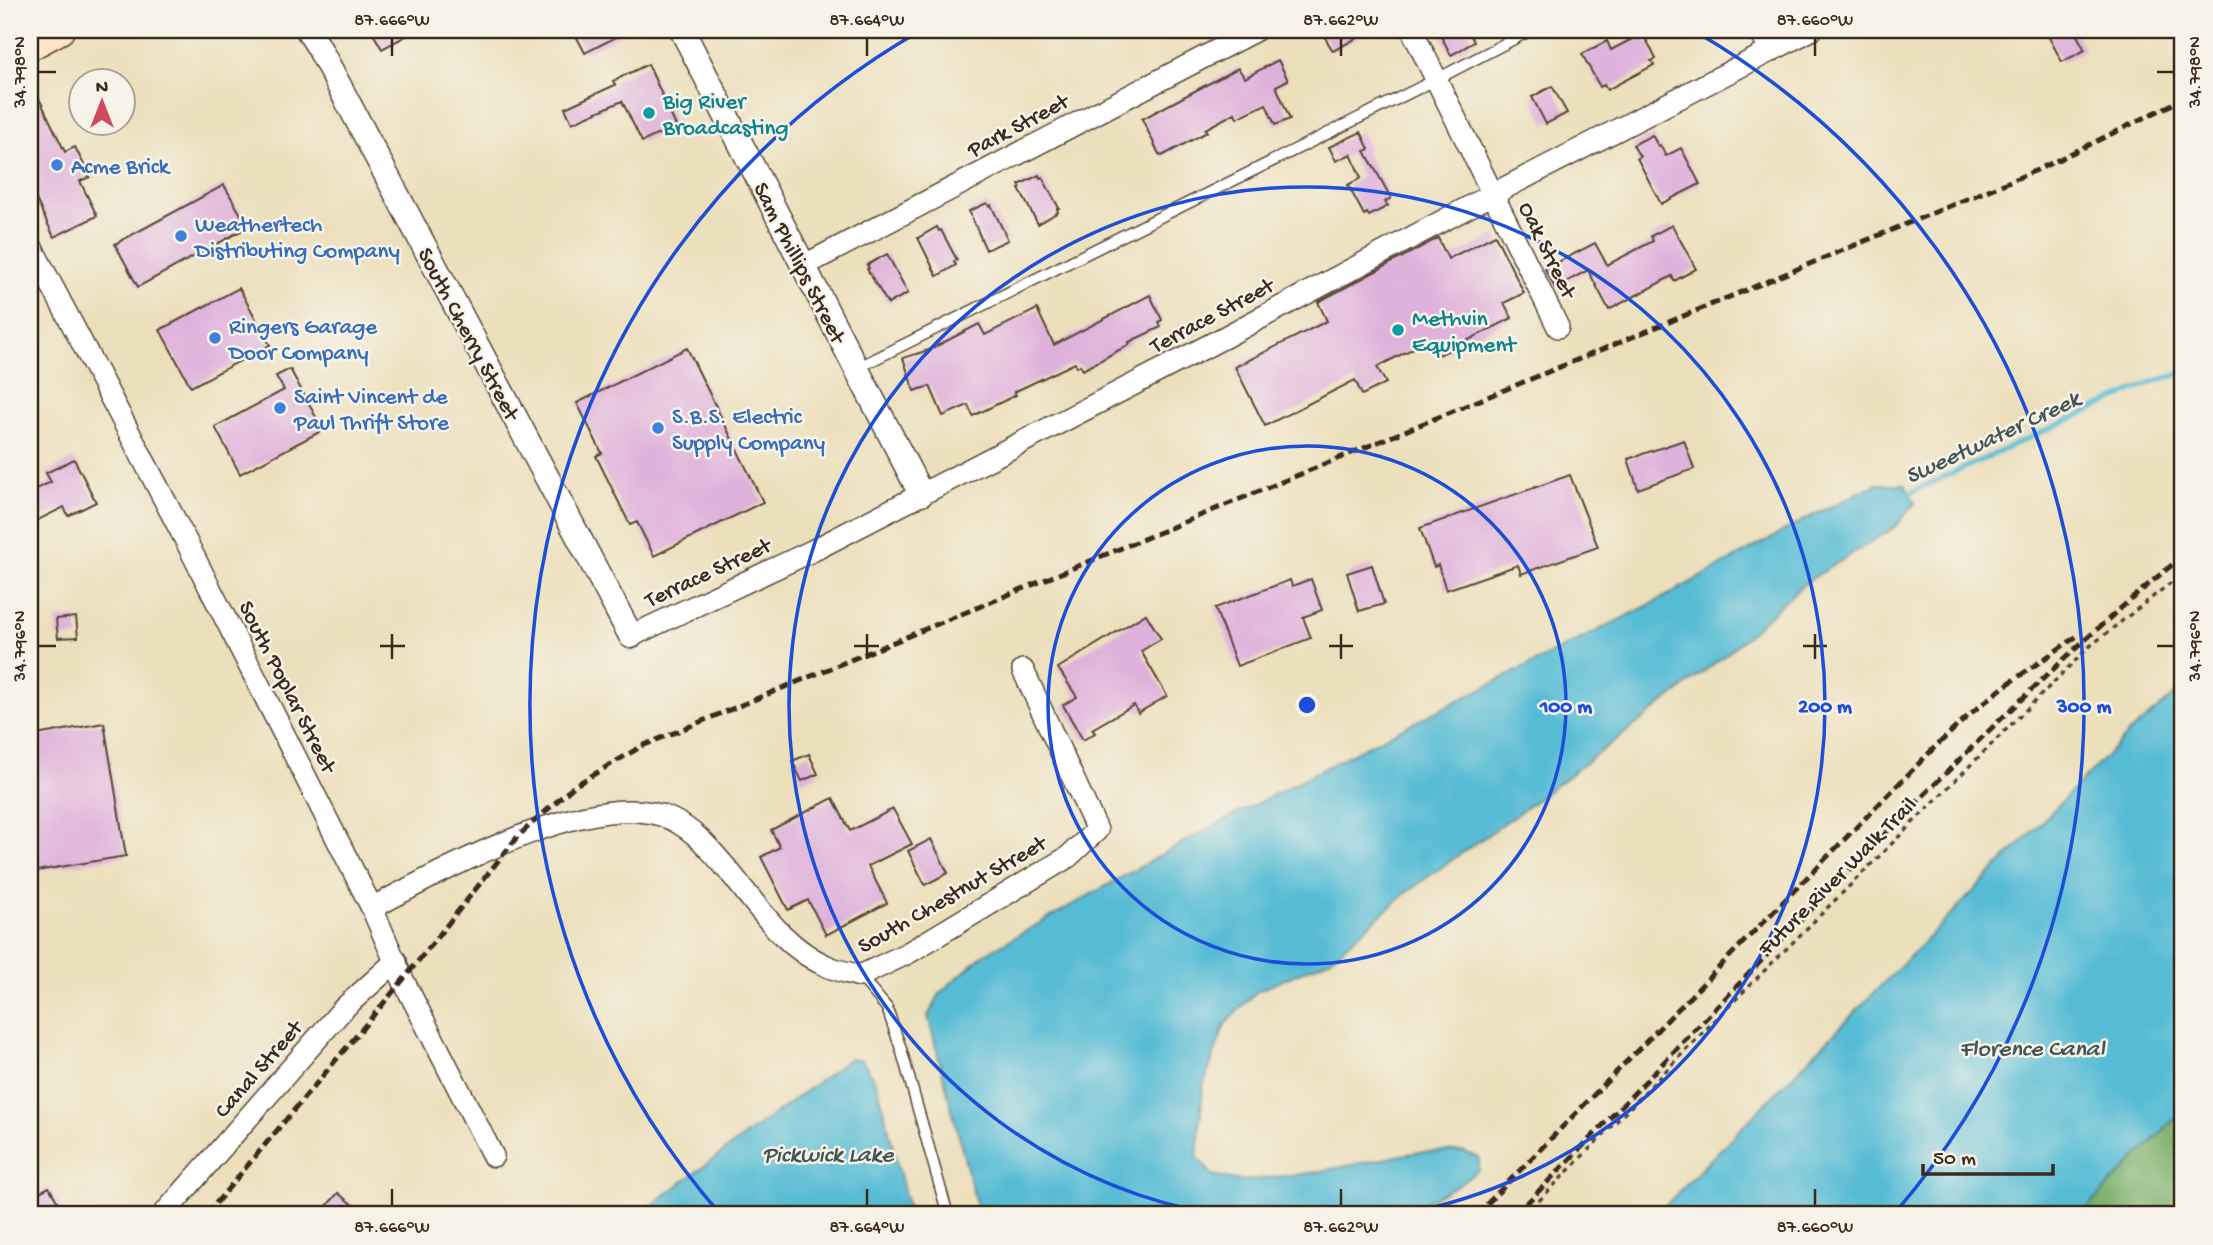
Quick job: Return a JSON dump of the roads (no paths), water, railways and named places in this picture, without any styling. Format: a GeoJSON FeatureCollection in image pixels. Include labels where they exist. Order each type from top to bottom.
{"type":"FeatureCollection","features":[{"type":"Feature","properties":{"kind":"main road"},"geometry":{"type":"LineString","coordinates":[[30,46],[60,30]]}},
{"type":"Feature","properties":{"kind":"street","name":"South Cherry Street"},"geometry":{"type":"LineString","coordinates":[[308,30],[631,636]]}},
{"type":"Feature","properties":{"kind":"street","name":"Sam Phillips Street"},"geometry":{"type":"LineString","coordinates":[[682,30],[921,494]]}},
{"type":"Feature","properties":{"kind":"street","name":"Park Street"},"geometry":{"type":"LineString","coordinates":[[803,266],[1256,30]]}},
{"type":"Feature","properties":{"kind":"street","name":"Oak Street"},"geometry":{"type":"LineString","coordinates":[[1412,30],[1558,327]]}},
{"type":"Feature","properties":{"kind":"street"},"geometry":{"type":"LineString","coordinates":[[1759,30],[1771,51]]}},
{"type":"Feature","properties":{"kind":"street","name":"Terrace Street"},"geometry":{"type":"LineString","coordinates":[[631,636],[814,550],[1811,30]]}},
{"type":"Feature","properties":{"kind":"street","name":"South Poplar Street"},"geometry":{"type":"LineString","coordinates":[[30,244],[178,524],[372,908],[403,981],[494,1156]]}},
{"type":"Feature","properties":{"kind":"street","name":"South Chestnut Street"},"geometry":{"type":"LineString","coordinates":[[372,908],[518,836],[568,820],[628,809],[669,818],[697,834],[789,943],[828,966],[860,976],[908,953],[1068,857],[1097,830],[1023,670]]}},
{"type":"Feature","properties":{"kind":"street","name":"Canal Street"},"geometry":{"type":"LineString","coordinates":[[163,1215],[343,1009],[396,961]]}},
{"type":"Feature","properties":{"kind":"lane"},"geometry":{"type":"LineString","coordinates":[[857,368],[1531,30]]}},
{"type":"Feature","properties":{"kind":"lane"},"geometry":{"type":"LineString","coordinates":[[860,976],[887,1008],[948,1215]]}},
{"type":"Feature","properties":{"kind":"water"},"geometry":{"type":"Polygon","coordinates":[[[1876,484],[1905,484],[1915,503],[1895,527],[1805,583],[1729,652],[1527,807],[1408,891],[1329,960],[1257,991],[1225,1024],[1203,1086],[1197,1157],[1212,1175],[1241,1181],[1311,1173],[1418,1152],[1463,1151],[1479,1158],[1479,1170],[1405,1215],[979,1215],[928,1016],[941,992],[983,955],[1197,835],[1357,751],[1657,601],[1806,519],[1876,484]]]}},
{"type":"Feature","properties":{"kind":"water","name":"Florence Canal"},"geometry":{"type":"Polygon","coordinates":[[[2183,688],[2183,1110],[2080,1215],[1656,1215],[2130,732],[2183,688]]]}},
{"type":"Feature","properties":{"kind":"water","name":"Pickwick Lake"},"geometry":{"type":"Polygon","coordinates":[[[849,1059],[862,1060],[878,1087],[910,1215],[638,1215],[849,1059]]]}},
{"type":"Feature","properties":{"kind":"waterway","name":"Sweetwater Creek"},"geometry":{"type":"LineString","coordinates":[[1905,495],[2152,382],[2183,373]]}},
{"type":"Feature","properties":{"kind":"railway"},"geometry":{"type":"LineString","coordinates":[[206,1215],[403,980],[518,836],[574,786],[642,746],[2037,170],[2183,99]]}},
{"type":"Feature","properties":{"kind":"railway"},"geometry":{"type":"LineString","coordinates":[[1515,1215],[1819,901],[2017,703],[2183,556]]}},
{"type":"Feature","properties":{"kind":"railway"},"geometry":{"type":"LineString","coordinates":[[1476,1215],[1933,749],[2005,686],[2080,634]]}},
{"type":"Feature","properties":{"kind":"place","name":"Big River Broadcasting"},"geometry":{"type":"Point","coordinates":[649,113]}},
{"type":"Feature","properties":{"kind":"place","name":"Acme Brick"},"geometry":{"type":"Point","coordinates":[57,165]}},
{"type":"Feature","properties":{"kind":"place","name":"Weathertech Distributing Company"},"geometry":{"type":"Point","coordinates":[181,236]}},
{"type":"Feature","properties":{"kind":"place","name":"Methvin Equipment"},"geometry":{"type":"Point","coordinates":[1398,330]}},
{"type":"Feature","properties":{"kind":"place","name":"Ringers Garage Door Company"},"geometry":{"type":"Point","coordinates":[215,338]}},
{"type":"Feature","properties":{"kind":"place","name":"Saint Vincent de Paul Thrift Store"},"geometry":{"type":"Point","coordinates":[280,408]}},
{"type":"Feature","properties":{"kind":"place","name":"S.B.S. Electric Supply Company"},"geometry":{"type":"Point","coordinates":[658,428]}}]}
